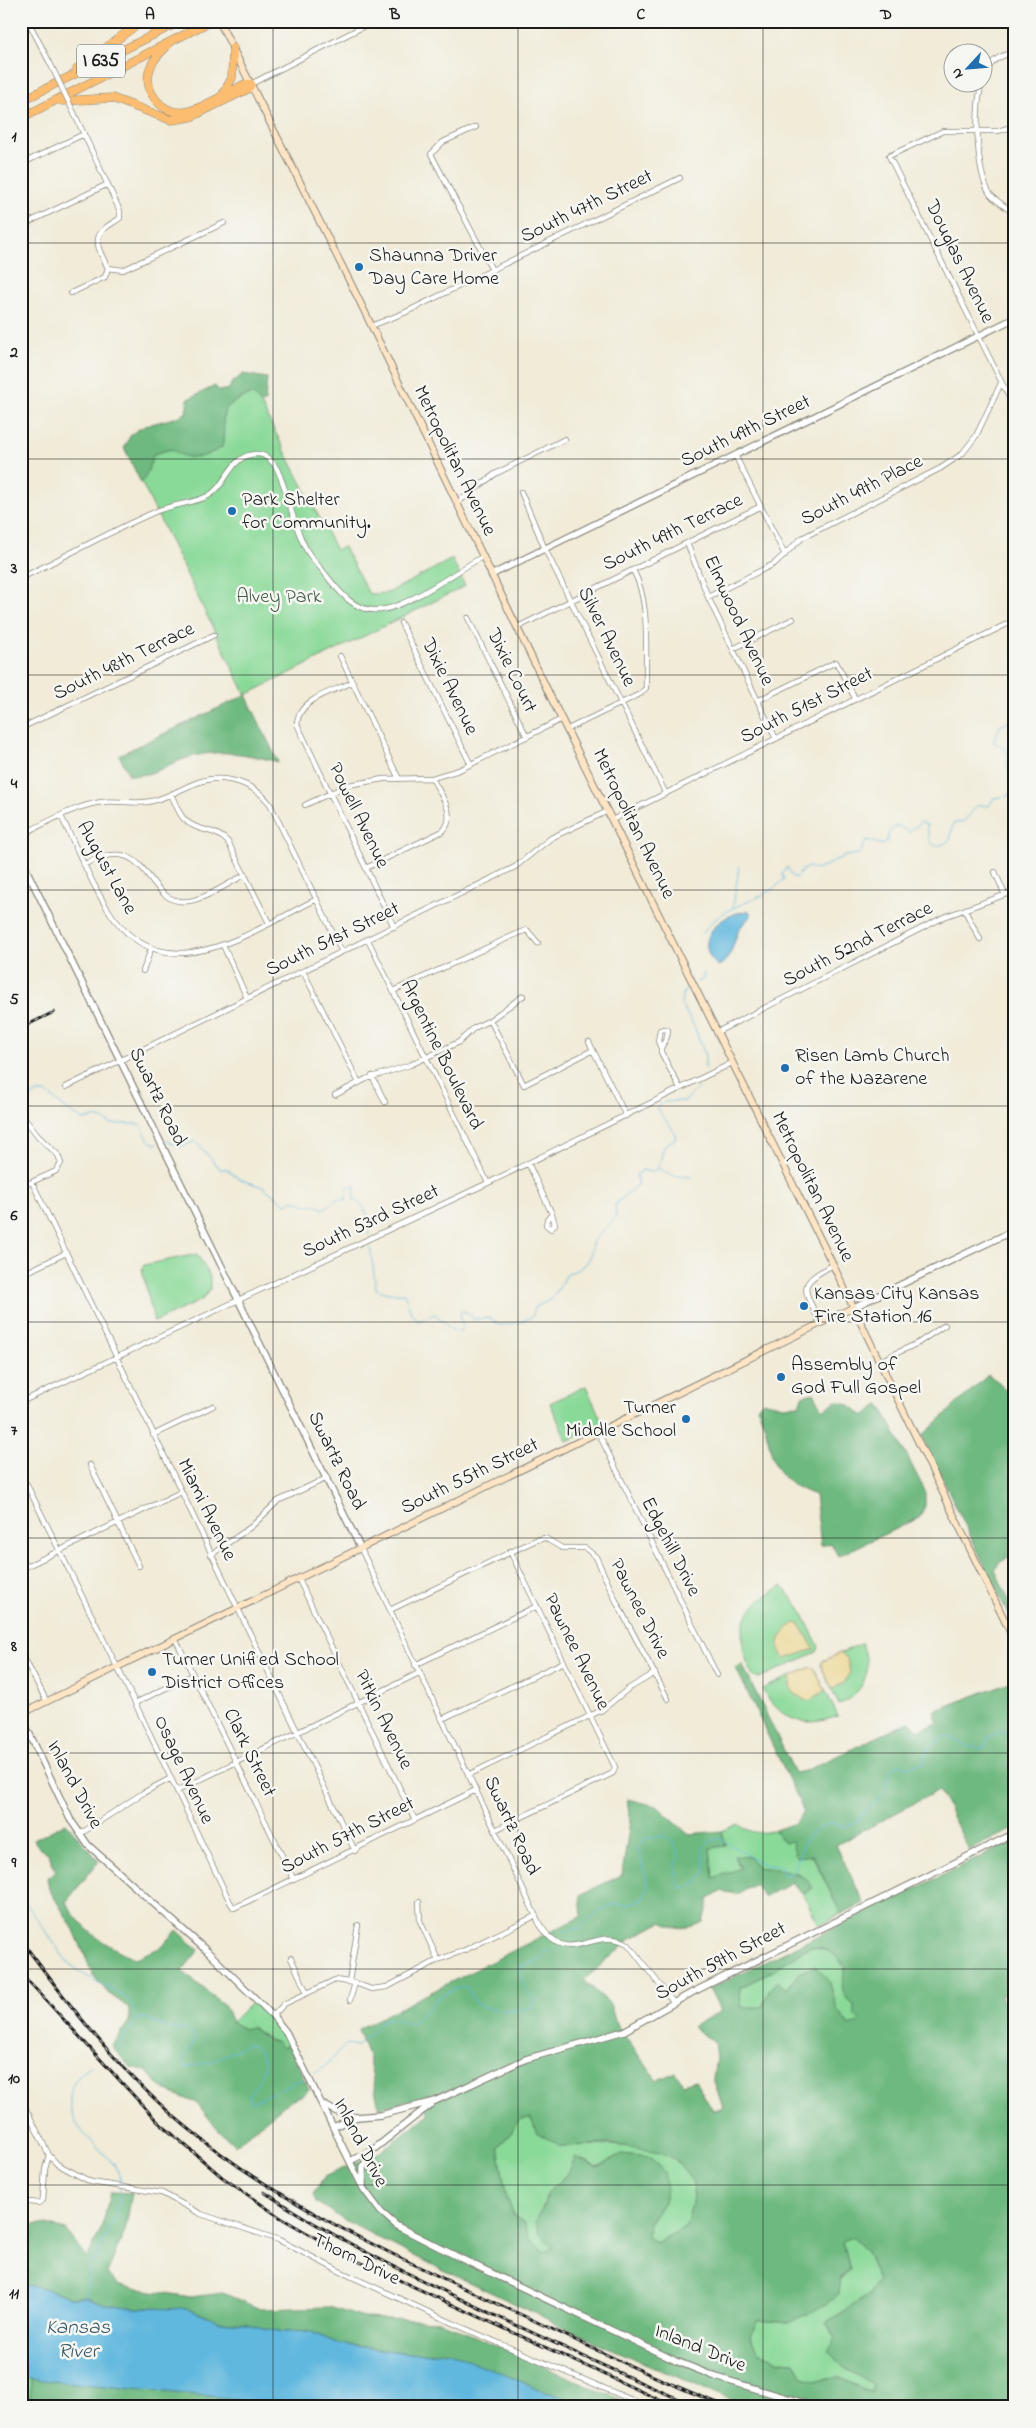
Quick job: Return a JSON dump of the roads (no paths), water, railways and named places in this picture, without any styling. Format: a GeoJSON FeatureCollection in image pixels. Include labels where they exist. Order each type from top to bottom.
{"type":"FeatureCollection","features":[{"type":"Feature","properties":{"kind":"highway"},"geometry":{"type":"LineString","coordinates":[[66,79],[142,21]]}},
{"type":"Feature","properties":{"kind":"highway","name":"I 635"},"geometry":{"type":"LineString","coordinates":[[21,100],[181,21]]}},
{"type":"Feature","properties":{"kind":"highway","name":"I 635"},"geometry":{"type":"LineString","coordinates":[[21,118],[211,21]]}},
{"type":"Feature","properties":{"kind":"highway"},"geometry":{"type":"LineString","coordinates":[[169,43],[153,62],[148,79],[152,96],[167,109],[185,112],[245,84],[251,84]]}},
{"type":"Feature","properties":{"kind":"highway"},"geometry":{"type":"LineString","coordinates":[[223,94],[232,78],[233,48]]}},
{"type":"Feature","properties":{"kind":"highway"},"geometry":{"type":"LineString","coordinates":[[55,101],[112,98],[157,116],[171,120],[184,119],[248,89],[251,84]]}},
{"type":"Feature","properties":{"kind":"main road","name":"Metropolitan Avenue"},"geometry":{"type":"LineString","coordinates":[[219,21],[371,326],[482,557],[852,1308],[880,1361],[1015,1642]]}},
{"type":"Feature","properties":{"kind":"main road","name":"South 55th Street"},"geometry":{"type":"LineString","coordinates":[[21,1715],[852,1308]]}},
{"type":"Feature","properties":{"kind":"main road"},"geometry":{"type":"LineString","coordinates":[[21,1728],[28,1732]]}},
{"type":"Feature","properties":{"kind":"street"},"geometry":{"type":"LineString","coordinates":[[28,21],[51,65],[120,211],[120,218],[104,229],[99,236],[98,248],[108,268],[105,277],[71,293]]}},
{"type":"Feature","properties":{"kind":"street"},"geometry":{"type":"LineString","coordinates":[[251,84],[374,21]]}},
{"type":"Feature","properties":{"kind":"street"},"geometry":{"type":"LineString","coordinates":[[994,61],[1015,52]]}},
{"type":"Feature","properties":{"kind":"street"},"geometry":{"type":"LineString","coordinates":[[981,92],[978,131],[979,163],[982,178],[990,194],[1008,209]]}},
{"type":"Feature","properties":{"kind":"street"},"geometry":{"type":"LineString","coordinates":[[978,131],[998,131],[1015,126]]}},
{"type":"Feature","properties":{"kind":"street"},"geometry":{"type":"LineString","coordinates":[[476,127],[443,142],[431,154],[492,270]]}},
{"type":"Feature","properties":{"kind":"street","name":"Douglas Avenue"},"geometry":{"type":"LineString","coordinates":[[978,131],[943,131],[889,156],[1015,409]]}},
{"type":"Feature","properties":{"kind":"street"},"geometry":{"type":"LineString","coordinates":[[21,164],[84,134]]}},
{"type":"Feature","properties":{"kind":"street","name":"South 47th Street"},"geometry":{"type":"LineString","coordinates":[[371,326],[404,313],[680,178]]}},
{"type":"Feature","properties":{"kind":"street"},"geometry":{"type":"LineString","coordinates":[[21,226],[108,184]]}},
{"type":"Feature","properties":{"kind":"street"},"geometry":{"type":"LineString","coordinates":[[108,268],[123,270],[224,223]]}},
{"type":"Feature","properties":{"kind":"street","name":"South 49th Street"},"geometry":{"type":"LineString","coordinates":[[492,576],[545,548],[1015,318]]}},
{"type":"Feature","properties":{"kind":"street","name":"South 49th Place"},"geometry":{"type":"LineString","coordinates":[[708,597],[774,564],[802,538],[941,468],[962,454],[976,436],[1001,383]]}},
{"type":"Feature","properties":{"kind":"street"},"geometry":{"type":"LineString","coordinates":[[456,503],[496,474],[565,439]]}},
{"type":"Feature","properties":{"kind":"street"},"geometry":{"type":"LineString","coordinates":[[21,578],[157,511],[209,495],[222,485],[236,461],[246,455],[258,454],[266,456],[277,468],[305,549],[346,599],[370,610],[385,609],[401,604],[482,557]]}},
{"type":"Feature","properties":{"kind":"street"},"geometry":{"type":"LineString","coordinates":[[735,455],[785,555]]}},
{"type":"Feature","properties":{"kind":"street","name":"Silver Avenue"},"geometry":{"type":"LineString","coordinates":[[521,492],[545,548],[666,794]]}},
{"type":"Feature","properties":{"kind":"street","name":"South 49th Terrace"},"geometry":{"type":"LineString","coordinates":[[518,627],[761,506]]}},
{"type":"Feature","properties":{"kind":"street","name":"Elmwood Avenue"},"geometry":{"type":"LineString","coordinates":[[687,543],[708,597],[759,700],[776,739]]}},
{"type":"Feature","properties":{"kind":"street"},"geometry":{"type":"LineString","coordinates":[[568,729],[640,694],[646,688],[644,599],[640,583],[633,570]]}},
{"type":"Feature","properties":{"kind":"street","name":"Dixie Court"},"geometry":{"type":"LineString","coordinates":[[468,618],[527,737]]}},
{"type":"Feature","properties":{"kind":"street"},"geometry":{"type":"LineString","coordinates":[[733,649],[793,619]]}},
{"type":"Feature","properties":{"kind":"street","name":"South 51st Street"},"geometry":{"type":"LineString","coordinates":[[612,820],[1015,620]]}},
{"type":"Feature","properties":{"kind":"street","name":"Dixie Avenue"},"geometry":{"type":"LineString","coordinates":[[401,623],[471,765]]}},
{"type":"Feature","properties":{"kind":"street","name":"South 48th Terrace"},"geometry":{"type":"LineString","coordinates":[[21,728],[214,635]]}},
{"type":"Feature","properties":{"kind":"street"},"geometry":{"type":"LineString","coordinates":[[340,656],[399,779]]}},
{"type":"Feature","properties":{"kind":"street"},"geometry":{"type":"LineString","coordinates":[[759,700],[836,662],[855,698]]}},
{"type":"Feature","properties":{"kind":"street","name":"Powell Avenue"},"geometry":{"type":"LineString","coordinates":[[352,682],[308,704],[301,710],[298,718],[299,731],[394,926]]}},
{"type":"Feature","properties":{"kind":"street"},"geometry":{"type":"LineString","coordinates":[[305,805],[330,792],[366,782],[432,778],[471,765],[562,719]]}},
{"type":"Feature","properties":{"kind":"street"},"geometry":{"type":"LineString","coordinates":[[366,868],[443,831],[448,826],[450,814],[432,778]]}},
{"type":"Feature","properties":{"kind":"street"},"geometry":{"type":"LineString","coordinates":[[21,835],[81,807],[104,802],[152,801],[202,781],[215,779],[241,782],[261,794],[270,804],[342,952]]}},
{"type":"Feature","properties":{"kind":"street"},"geometry":{"type":"LineString","coordinates":[[171,794],[184,819],[190,824],[222,835],[234,852],[269,923]]}},
{"type":"Feature","properties":{"kind":"street","name":"South 51st Street"},"geometry":{"type":"LineString","coordinates":[[66,1087],[516,867],[551,838],[608,811]]}},
{"type":"Feature","properties":{"kind":"street","name":"August Lane"},"geometry":{"type":"LineString","coordinates":[[61,816],[107,908],[121,928],[139,943],[151,949]]}},
{"type":"Feature","properties":{"kind":"street"},"geometry":{"type":"LineString","coordinates":[[85,864],[107,854],[129,857],[142,868],[167,896],[187,902],[198,899],[245,875]]}},
{"type":"Feature","properties":{"kind":"street","name":"Swartz Road"},"geometry":{"type":"LineString","coordinates":[[21,859],[327,1478],[535,1916],[554,1941],[564,1945],[579,1945],[593,1940],[609,1938],[628,1944],[673,2002]]}},
{"type":"Feature","properties":{"kind":"street"},"geometry":{"type":"LineString","coordinates":[[995,872],[1005,895]]}},
{"type":"Feature","properties":{"kind":"street","name":"South 52nd Terrace"},"geometry":{"type":"LineString","coordinates":[[717,1032],[944,917],[965,911],[1015,890]]}},
{"type":"Feature","properties":{"kind":"street"},"geometry":{"type":"LineString","coordinates":[[144,971],[151,949],[181,954],[213,949],[317,899]]}},
{"type":"Feature","properties":{"kind":"street"},"geometry":{"type":"LineString","coordinates":[[965,911],[980,939]]}},
{"type":"Feature","properties":{"kind":"street"},"geometry":{"type":"LineString","coordinates":[[393,991],[527,930],[538,943]]}},
{"type":"Feature","properties":{"kind":"street","name":"Argentine Boulevard"},"geometry":{"type":"LineString","coordinates":[[368,940],[488,1183]]}},
{"type":"Feature","properties":{"kind":"street"},"geometry":{"type":"LineString","coordinates":[[223,945],[247,998]]}},
{"type":"Feature","properties":{"kind":"street"},"geometry":{"type":"LineString","coordinates":[[303,971],[359,1082]]}},
{"type":"Feature","properties":{"kind":"street"},"geometry":{"type":"LineString","coordinates":[[335,1095],[372,1076],[425,1058],[459,1042],[474,1028],[490,1020],[523,996]]}},
{"type":"Feature","properties":{"kind":"street"},"geometry":{"type":"LineString","coordinates":[[490,1020],[524,1085],[593,1050]]}},
{"type":"Feature","properties":{"kind":"street"},"geometry":{"type":"LineString","coordinates":[[589,1042],[626,1116]]}},
{"type":"Feature","properties":{"kind":"street"},"geometry":{"type":"LineString","coordinates":[[661,1048],[680,1088]]}},
{"type":"Feature","properties":{"kind":"street","name":"South 53rd Street"},"geometry":{"type":"LineString","coordinates":[[21,1402],[488,1183],[732,1063]]}},
{"type":"Feature","properties":{"kind":"street"},"geometry":{"type":"LineString","coordinates":[[372,1076],[386,1102]]}},
{"type":"Feature","properties":{"kind":"street"},"geometry":{"type":"LineString","coordinates":[[21,1114],[38,1136],[58,1155],[61,1163],[56,1171],[21,1187]]}},
{"type":"Feature","properties":{"kind":"street"},"geometry":{"type":"LineString","coordinates":[[528,1163],[552,1214]]}},
{"type":"Feature","properties":{"kind":"street","name":"Miami Avenue"},"geometry":{"type":"LineString","coordinates":[[32,1182],[355,1851]]}},
{"type":"Feature","properties":{"kind":"street","name":"South 55th Street"},"geometry":{"type":"LineString","coordinates":[[852,1308],[1015,1230]]}},
{"type":"Feature","properties":{"kind":"street"},"geometry":{"type":"LineString","coordinates":[[21,1275],[66,1253]]}},
{"type":"Feature","properties":{"kind":"street"},"geometry":{"type":"LineString","coordinates":[[820,1323],[807,1293],[806,1283],[811,1276],[832,1265]]}},
{"type":"Feature","properties":{"kind":"street"},"geometry":{"type":"LineString","coordinates":[[880,1361],[918,1343],[945,1325]]}},
{"type":"Feature","properties":{"kind":"street"},"geometry":{"type":"LineString","coordinates":[[153,1435],[213,1406]]}},
{"type":"Feature","properties":{"kind":"street","name":"Edgehill Drive"},"geometry":{"type":"LineString","coordinates":[[598,1432],[717,1675]]}},
{"type":"Feature","properties":{"kind":"street"},"geometry":{"type":"LineString","coordinates":[[90,1465],[139,1566]]}},
{"type":"Feature","properties":{"kind":"street"},"geometry":{"type":"LineString","coordinates":[[211,1555],[252,1526],[278,1501],[327,1478]]}},
{"type":"Feature","properties":{"kind":"street","name":"Osage Avenue"},"geometry":{"type":"LineString","coordinates":[[26,1483],[234,1908]]}},
{"type":"Feature","properties":{"kind":"street"},"geometry":{"type":"LineString","coordinates":[[21,1569],[181,1492]]}},
{"type":"Feature","properties":{"kind":"street","name":"Pawnee Drive"},"geometry":{"type":"LineString","coordinates":[[390,1610],[510,1551],[539,1539],[544,1538],[562,1548],[585,1548],[596,1557],[617,1603],[656,1673],[668,1699]]}},
{"type":"Feature","properties":{"kind":"street","name":"Pawnee Avenue"},"geometry":{"type":"LineString","coordinates":[[495,1830],[613,1773],[615,1767],[510,1551]]}},
{"type":"Feature","properties":{"kind":"street","name":"Pitkin Avenue"},"geometry":{"type":"LineString","coordinates":[[299,1580],[415,1820]]}},
{"type":"Feature","properties":{"kind":"street"},"geometry":{"type":"LineString","coordinates":[[415,1665],[537,1606]]}},
{"type":"Feature","properties":{"kind":"street","name":"Clark Street"},"geometry":{"type":"LineString","coordinates":[[176,1640],[294,1880]]}},
{"type":"Feature","properties":{"kind":"street"},"geometry":{"type":"LineString","coordinates":[[21,1652],[47,1702]]}},
{"type":"Feature","properties":{"kind":"street"},"geometry":{"type":"LineString","coordinates":[[442,1720],[564,1662]]}},
{"type":"Feature","properties":{"kind":"street"},"geometry":{"type":"LineString","coordinates":[[177,1791],[419,1673]]}},
{"type":"Feature","properties":{"kind":"street"},"geometry":{"type":"LineString","coordinates":[[468,1774],[591,1716],[610,1704],[628,1689],[656,1673]]}},
{"type":"Feature","properties":{"kind":"street"},"geometry":{"type":"LineString","coordinates":[[135,1703],[193,1675]]}},
{"type":"Feature","properties":{"kind":"street","name":"Inland Drive"},"geometry":{"type":"LineString","coordinates":[[21,1715],[70,1819],[88,1845],[207,1951],[273,2016],[296,2050],[363,2188],[381,2212],[397,2226],[462,2259],[676,2360],[716,2377],[817,2407]]}},
{"type":"Feature","properties":{"kind":"street"},"geometry":{"type":"LineString","coordinates":[[80,1834],[143,1793],[171,1778]]}},
{"type":"Feature","properties":{"kind":"street","name":"South 57th Street"},"geometry":{"type":"LineString","coordinates":[[234,1908],[355,1851],[476,1790]]}},
{"type":"Feature","properties":{"kind":"street","name":"South 59th Street"},"geometry":{"type":"LineString","coordinates":[[333,2127],[357,2117],[381,2115],[434,2101],[526,2059],[624,2031],[645,2021],[673,2002],[1015,1833]]}},
{"type":"Feature","properties":{"kind":"street"},"geometry":{"type":"LineString","coordinates":[[419,1902],[420,1920],[438,1960]]}},
{"type":"Feature","properties":{"kind":"street"},"geometry":{"type":"LineString","coordinates":[[273,2016],[284,2004],[335,1980],[355,1983],[371,1990],[382,1989],[438,1960],[465,1950],[535,1916]]}},
{"type":"Feature","properties":{"kind":"street"},"geometry":{"type":"LineString","coordinates":[[349,1982],[358,1925]]}},
{"type":"Feature","properties":{"kind":"street"},"geometry":{"type":"LineString","coordinates":[[291,1958],[307,1993]]}},
{"type":"Feature","properties":{"kind":"street"},"geometry":{"type":"LineString","coordinates":[[350,2000],[355,1983]]}},
{"type":"Feature","properties":{"kind":"street"},"geometry":{"type":"LineString","coordinates":[[21,2099],[49,2155],[45,2169],[43,2200],[38,2203],[21,2201]]}},
{"type":"Feature","properties":{"kind":"street","name":"South 59th Street"},"geometry":{"type":"LineString","coordinates":[[350,2161],[374,2149],[434,2101]]}},
{"type":"Feature","properties":{"kind":"street","name":"South 59th Street"},"geometry":{"type":"LineString","coordinates":[[322,2104],[335,2111],[357,2117]]}},
{"type":"Feature","properties":{"kind":"street","name":"South 59th Street"},"geometry":{"type":"LineString","coordinates":[[363,2188],[363,2167],[374,2149]]}},
{"type":"Feature","properties":{"kind":"street","name":"Thorn Drive"},"geometry":{"type":"LineString","coordinates":[[49,2155],[57,2164],[83,2178],[106,2185],[133,2187],[162,2194],[201,2214],[280,2240],[337,2270],[459,2326],[648,2407]]}},
{"type":"Feature","properties":{"kind":"water"},"geometry":{"type":"Polygon","coordinates":[[[749,911],[751,916],[740,928],[730,955],[718,966],[710,957],[707,947],[708,938],[712,930],[728,917],[749,911]]]}},
{"type":"Feature","properties":{"kind":"water","name":"Kansas River"},"geometry":{"type":"Polygon","coordinates":[[[21,2284],[43,2288],[69,2297],[86,2297],[105,2304],[136,2308],[188,2309],[220,2322],[246,2324],[283,2332],[309,2331],[339,2344],[417,2354],[450,2352],[546,2392],[590,2407],[276,2407],[228,2398],[21,2378],[21,2284]]]}},
{"type":"Feature","properties":{"kind":"waterway"},"geometry":{"type":"LineString","coordinates":[[703,933],[721,915],[765,894],[775,887],[784,879],[782,874],[787,867],[793,877],[798,877],[801,871],[809,867],[817,870],[844,856],[859,854],[867,840],[884,845],[888,839],[888,834],[895,826],[899,826],[909,832],[921,822],[927,825],[932,844],[939,846],[950,840],[953,824],[964,821],[978,805],[989,806],[994,798],[1007,796],[1012,793],[1013,788],[1008,764],[1009,754],[1004,748],[993,742],[1000,726],[1015,719]]}},
{"type":"Feature","properties":{"kind":"waterway"},"geometry":{"type":"LineString","coordinates":[[733,907],[739,867]]}},
{"type":"Feature","properties":{"kind":"waterway"},"geometry":{"type":"LineString","coordinates":[[697,982],[703,979],[704,973]]}},
{"type":"Feature","properties":{"kind":"waterway"},"geometry":{"type":"LineString","coordinates":[[688,986],[682,996],[681,1004],[694,1026],[705,1055],[705,1068]]}},
{"type":"Feature","properties":{"kind":"waterway"},"geometry":{"type":"LineString","coordinates":[[370,1245],[376,1289],[387,1293],[404,1293],[411,1312],[418,1321],[435,1314],[452,1330],[460,1331],[463,1328],[460,1314],[462,1311],[469,1313],[473,1319],[490,1318],[499,1325],[521,1322],[533,1316],[534,1308],[552,1299],[568,1273],[579,1269],[585,1263],[590,1256],[593,1241],[616,1217],[615,1204],[638,1184],[636,1174],[642,1170],[650,1172],[658,1169],[664,1146],[676,1138],[673,1130],[658,1108],[663,1102],[685,1101],[698,1088]]}},
{"type":"Feature","properties":{"kind":"waterway"},"geometry":{"type":"LineString","coordinates":[[21,1102],[38,1093],[47,1093],[68,1111],[84,1120],[98,1118],[110,1124],[140,1124],[150,1142],[157,1144]]}},
{"type":"Feature","properties":{"kind":"waterway"},"geometry":{"type":"LineString","coordinates":[[166,1140],[180,1147],[195,1141],[220,1169],[227,1169],[239,1179],[263,1187],[286,1204],[295,1200],[306,1205],[315,1205],[324,1209],[337,1199],[346,1200],[347,1187],[355,1186],[354,1200],[366,1211],[369,1236]]}},
{"type":"Feature","properties":{"kind":"waterway"},"geometry":{"type":"LineString","coordinates":[[659,1169],[670,1175],[691,1177]]}},
{"type":"Feature","properties":{"kind":"waterway"},"geometry":{"type":"LineString","coordinates":[[564,1932],[580,1928],[594,1915],[611,1905],[628,1904],[643,1899],[648,1885],[638,1848],[643,1839],[665,1836],[675,1843],[679,1858],[676,1873],[681,1888],[693,1885],[703,1875],[706,1871],[702,1848],[707,1843],[719,1838],[765,1865],[781,1866],[784,1875],[791,1875],[807,1836],[833,1823],[844,1827],[856,1823],[863,1813],[885,1793],[890,1770],[899,1764],[909,1767],[924,1763],[926,1751],[945,1736],[953,1738],[963,1745],[984,1749],[988,1738],[1001,1731],[1015,1735]]}},
{"type":"Feature","properties":{"kind":"waterway"},"geometry":{"type":"LineString","coordinates":[[21,1896],[67,1962],[83,1974],[126,1998],[132,2005],[136,2020]]}},
{"type":"Feature","properties":{"kind":"waterway"},"geometry":{"type":"LineString","coordinates":[[315,2072],[329,2063],[347,2044],[357,2046],[384,2021],[394,2019],[411,2023],[443,1995],[458,1988],[467,1987],[475,2004],[489,2008],[511,2011],[532,2007],[534,1999],[524,1985],[521,1967],[538,1960],[547,1951],[555,1950]]}},
{"type":"Feature","properties":{"kind":"waterway"},"geometry":{"type":"LineString","coordinates":[[117,2050],[136,2021],[142,2017],[170,2028],[188,2030],[195,2037],[193,2045],[184,2057],[186,2067],[211,2062],[249,2044],[258,2049],[265,2062],[258,2083],[249,2095],[252,2102],[302,2079]]}},
{"type":"Feature","properties":{"kind":"waterway"},"geometry":{"type":"LineString","coordinates":[[86,2297],[91,2261],[96,2259],[96,2255],[114,2218],[121,2188],[120,2178],[116,2169],[76,2123],[71,2112],[70,2099],[74,2083],[92,2066]]}},
{"type":"Feature","properties":{"kind":"railway"},"geometry":{"type":"LineString","coordinates":[[21,1028],[54,1012]]}},
{"type":"Feature","properties":{"kind":"railway"},"geometry":{"type":"LineString","coordinates":[[21,1940],[77,2013],[117,2061],[184,2125],[260,2181],[383,2250],[646,2373],[728,2407]]}},
{"type":"Feature","properties":{"kind":"railway"},"geometry":{"type":"LineString","coordinates":[[21,1973],[157,2121],[222,2177],[281,2218],[349,2257],[675,2407]]}},
{"type":"Feature","properties":{"kind":"railway"},"geometry":{"type":"LineString","coordinates":[[264,2192],[320,2227],[406,2272],[494,2315],[698,2407]]}},
{"type":"Feature","properties":{"kind":"place","name":"Shaunna Driver Day Care Home"},"geometry":{"type":"Point","coordinates":[359,267]}},
{"type":"Feature","properties":{"kind":"place","name":"Park Shelter for Community."},"geometry":{"type":"Point","coordinates":[232,511]}},
{"type":"Feature","properties":{"kind":"place","name":"Risen Lamb Church of the Nazarene"},"geometry":{"type":"Point","coordinates":[785,1068]}},
{"type":"Feature","properties":{"kind":"place","name":"Kansas City Kansas Fire Station 16"},"geometry":{"type":"Point","coordinates":[804,1306]}},
{"type":"Feature","properties":{"kind":"place","name":"Assembly of God Full Gospel"},"geometry":{"type":"Point","coordinates":[781,1377]}},
{"type":"Feature","properties":{"kind":"place","name":"Turner Middle School"},"geometry":{"type":"Point","coordinates":[686,1419]}},
{"type":"Feature","properties":{"kind":"place","name":"Turner Unified School District Offices"},"geometry":{"type":"Point","coordinates":[152,1672]}},
{"type":"Feature","properties":{"kind":"park label","name":"Alvey Park"},"geometry":{"type":"Point","coordinates":[279,597]}}]}
